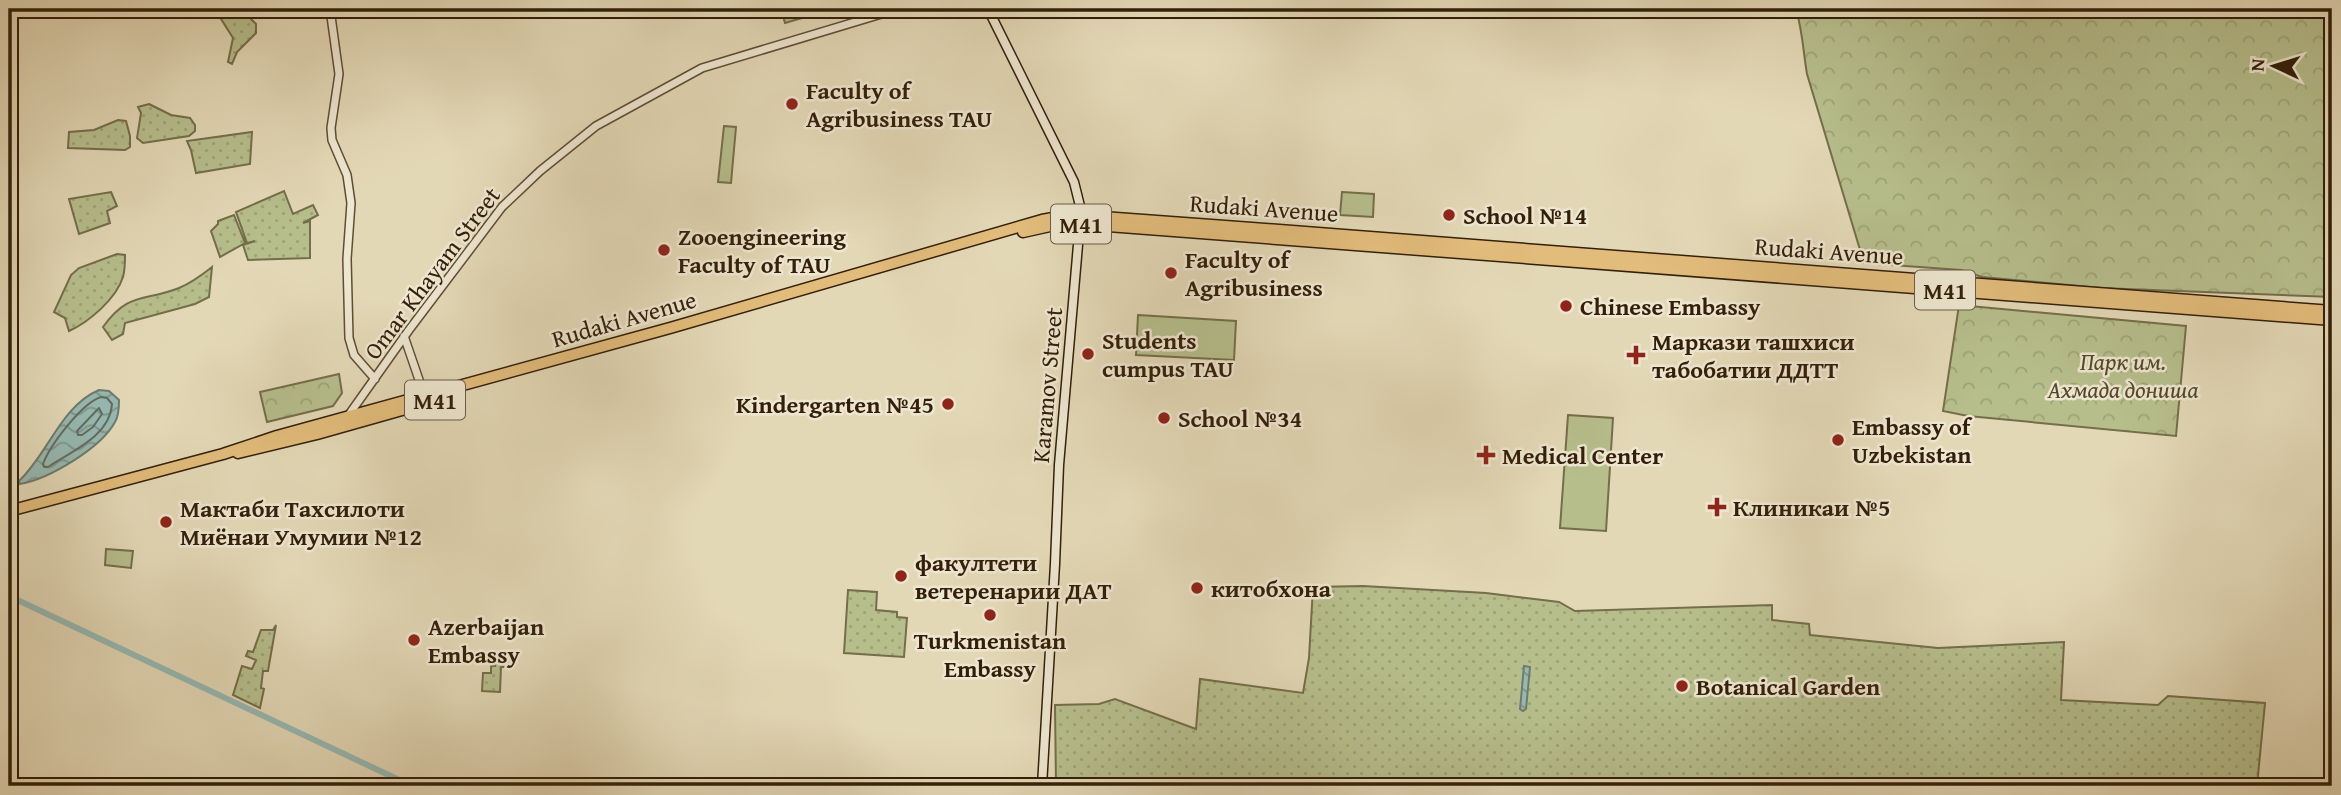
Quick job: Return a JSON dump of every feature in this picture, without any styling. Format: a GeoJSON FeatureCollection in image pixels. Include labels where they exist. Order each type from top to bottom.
{"type":"FeatureCollection","features":[{"type":"Feature","properties":{"kind":"highway","name":"Rudaki Avenue"},"geometry":{"type":"LineString","coordinates":[[223,454],[254,450],[341,428],[426,400],[1019,233],[1081,220],[2332,311]]}},
{"type":"Feature","properties":{"kind":"highway","name":"Rudaki Avenue"},"geometry":{"type":"LineString","coordinates":[[1081,220],[2332,320]]}},
{"type":"Feature","properties":{"kind":"highway","name":"Rudaki Avenue"},"geometry":{"type":"LineString","coordinates":[[9,512],[223,454],[277,436],[426,400]]}},
{"type":"Feature","properties":{"kind":"main road","name":"Karamov Street"},"geometry":{"type":"LineString","coordinates":[[988,9],[1074,182],[1080,201],[1081,220],[1059,465],[1042,786]]}},
{"type":"Feature","properties":{"kind":"street"},"geometry":{"type":"LineString","coordinates":[[330,9],[339,74],[331,128],[332,140],[344,165],[350,194],[347,259],[349,338],[354,355],[375,379]]}},
{"type":"Feature","properties":{"kind":"street","name":"Omar Khayam Street"},"geometry":{"type":"LineString","coordinates":[[341,428],[404,336],[502,207],[540,171],[596,126],[702,68],[898,9]]}},
{"type":"Feature","properties":{"kind":"street"},"geometry":{"type":"LineString","coordinates":[[404,336],[426,400]]}},
{"type":"Feature","properties":{"kind":"green space"},"geometry":{"type":"Polygon","coordinates":[[[210,9],[241,9],[256,24],[256,33],[237,52],[232,64],[228,62],[233,38],[221,19],[210,9]]]}},
{"type":"Feature","properties":{"kind":"green space"},"geometry":{"type":"Polygon","coordinates":[[[781,9],[833,9],[785,23],[781,9]]]}},
{"type":"Feature","properties":{"kind":"green space"},"geometry":{"type":"Polygon","coordinates":[[[1796,9],[2332,9],[2332,297],[2101,288],[1982,277],[1961,270],[1864,263],[1807,74],[1796,9]]]}},
{"type":"Feature","properties":{"kind":"green space"},"geometry":{"type":"Polygon","coordinates":[[[149,104],[171,115],[190,118],[195,125],[195,131],[189,136],[143,143],[137,138],[141,113],[138,107],[149,104]]]}},
{"type":"Feature","properties":{"kind":"green space"},"geometry":{"type":"Polygon","coordinates":[[[118,120],[126,121],[130,136],[130,147],[125,150],[68,148],[69,132],[94,130],[118,120]]]}},
{"type":"Feature","properties":{"kind":"green space"},"geometry":{"type":"Polygon","coordinates":[[[724,126],[736,127],[731,183],[718,182],[724,126]]]}},
{"type":"Feature","properties":{"kind":"green space"},"geometry":{"type":"Polygon","coordinates":[[[252,132],[250,164],[196,173],[187,141],[252,132]]]}},
{"type":"Feature","properties":{"kind":"green space"},"geometry":{"type":"Polygon","coordinates":[[[284,191],[293,214],[313,205],[318,215],[303,223],[310,221],[310,258],[248,260],[243,245],[255,241],[247,243],[236,212],[284,191]]]}},
{"type":"Feature","properties":{"kind":"green space"},"geometry":{"type":"Polygon","coordinates":[[[111,192],[117,206],[107,211],[110,223],[79,234],[69,199],[111,192]]]}},
{"type":"Feature","properties":{"kind":"green space"},"geometry":{"type":"Polygon","coordinates":[[[1342,192],[1374,194],[1373,217],[1340,215],[1342,192]]]}},
{"type":"Feature","properties":{"kind":"green space"},"geometry":{"type":"Polygon","coordinates":[[[234,215],[245,243],[220,257],[211,231],[218,221],[234,215]]]}},
{"type":"Feature","properties":{"kind":"green space"},"geometry":{"type":"Polygon","coordinates":[[[117,254],[125,255],[123,277],[119,285],[93,316],[69,331],[65,318],[54,312],[71,275],[79,268],[117,254]]]}},
{"type":"Feature","properties":{"kind":"green space"},"geometry":{"type":"Polygon","coordinates":[[[212,267],[209,297],[195,304],[125,323],[123,334],[112,340],[103,327],[129,303],[179,288],[212,267]]]}},
{"type":"Feature","properties":{"kind":"green space","name":"Парк им. Ахмада дониша"},"geometry":{"type":"Polygon","coordinates":[[[1959,305],[2186,326],[2176,436],[1968,416],[1943,411],[1959,305]]]}},
{"type":"Feature","properties":{"kind":"green space"},"geometry":{"type":"Polygon","coordinates":[[[1138,315],[1236,321],[1234,360],[1136,355],[1138,315]]]}},
{"type":"Feature","properties":{"kind":"green space"},"geometry":{"type":"Polygon","coordinates":[[[339,374],[342,393],[333,406],[267,422],[260,392],[339,374]]]}},
{"type":"Feature","properties":{"kind":"green space"},"geometry":{"type":"Polygon","coordinates":[[[1568,415],[1613,418],[1606,531],[1560,528],[1568,415]]]}},
{"type":"Feature","properties":{"kind":"green space"},"geometry":{"type":"Polygon","coordinates":[[[106,549],[133,551],[131,568],[105,565],[106,549]]]}},
{"type":"Feature","properties":{"kind":"green space","name":"Botanical Garden"},"geometry":{"type":"Polygon","coordinates":[[[1363,586],[1486,593],[1559,602],[1575,611],[1772,605],[1772,620],[1809,624],[1810,635],[1938,648],[2064,642],[2061,700],[2158,705],[2168,696],[2265,703],[2257,786],[1056,786],[1055,705],[1099,704],[1115,699],[1196,729],[1200,679],[1303,693],[1309,658],[1313,587],[1363,586]]]}},
{"type":"Feature","properties":{"kind":"green space"},"geometry":{"type":"Polygon","coordinates":[[[848,590],[877,592],[876,610],[897,612],[897,617],[907,618],[904,657],[844,653],[848,590]]]}},
{"type":"Feature","properties":{"kind":"green space"},"geometry":{"type":"Polygon","coordinates":[[[276,625],[268,671],[263,671],[261,688],[264,689],[260,708],[233,695],[242,666],[252,669],[256,660],[246,656],[248,651],[253,652],[261,630],[273,630],[276,625]]]}},
{"type":"Feature","properties":{"kind":"green space"},"geometry":{"type":"Polygon","coordinates":[[[496,656],[508,656],[508,667],[501,667],[500,692],[482,691],[483,673],[491,673],[496,656]]]}},
{"type":"Feature","properties":{"kind":"water"},"geometry":{"type":"Polygon","coordinates":[[[99,390],[109,391],[119,400],[117,417],[108,432],[73,461],[45,476],[20,484],[19,481],[75,407],[99,390]]]}},
{"type":"Feature","properties":{"kind":"water"},"geometry":{"type":"Polygon","coordinates":[[[1524,666],[1530,667],[1526,709],[1523,711],[1520,709],[1524,666]]]}},
{"type":"Feature","properties":{"kind":"waterway"},"geometry":{"type":"LineString","coordinates":[[9,596],[412,786]]}},
{"type":"Feature","properties":{"kind":"place","name":"Faculty of Agribusiness TAU"},"geometry":{"type":"Point","coordinates":[792,104]}},
{"type":"Feature","properties":{"kind":"place","name":"School №14"},"geometry":{"type":"Point","coordinates":[1449,215]}},
{"type":"Feature","properties":{"kind":"place","name":"Zooengineering Faculty of TAU"},"geometry":{"type":"Point","coordinates":[664,250]}},
{"type":"Feature","properties":{"kind":"place","name":"Faculty of Agribusiness"},"geometry":{"type":"Point","coordinates":[1171,273]}},
{"type":"Feature","properties":{"kind":"place","name":"Chinese Embassy"},"geometry":{"type":"Point","coordinates":[1566,306]}},
{"type":"Feature","properties":{"kind":"place","name":"Students cumpus TAU"},"geometry":{"type":"Point","coordinates":[1088,354]}},
{"type":"Feature","properties":{"kind":"place","name":"Маркази ташхиси табобатии ДДТТ"},"geometry":{"type":"Point","coordinates":[1636,355]}},
{"type":"Feature","properties":{"kind":"place","name":"Kindergarten №45"},"geometry":{"type":"Point","coordinates":[948,404]}},
{"type":"Feature","properties":{"kind":"place","name":"School №34"},"geometry":{"type":"Point","coordinates":[1164,418]}},
{"type":"Feature","properties":{"kind":"place","name":"Embassy of Uzbekistan"},"geometry":{"type":"Point","coordinates":[1838,440]}},
{"type":"Feature","properties":{"kind":"place","name":"Medical Center"},"geometry":{"type":"Point","coordinates":[1486,455]}},
{"type":"Feature","properties":{"kind":"place","name":"Клиникаи №5"},"geometry":{"type":"Point","coordinates":[1717,507]}},
{"type":"Feature","properties":{"kind":"place","name":"Мактаби Тахсилоти Миёнаи Умумии №12"},"geometry":{"type":"Point","coordinates":[166,522]}},
{"type":"Feature","properties":{"kind":"place","name":"факултети ветеренарии ДАТ"},"geometry":{"type":"Point","coordinates":[901,576]}},
{"type":"Feature","properties":{"kind":"place","name":"китобхона"},"geometry":{"type":"Point","coordinates":[1197,588]}},
{"type":"Feature","properties":{"kind":"place","name":"Turkmenistan Embassy"},"geometry":{"type":"Point","coordinates":[990,615]}},
{"type":"Feature","properties":{"kind":"place","name":"Azerbaijan Embassy"},"geometry":{"type":"Point","coordinates":[414,640]}},
{"type":"Feature","properties":{"kind":"place","name":"Botanical Garden"},"geometry":{"type":"Point","coordinates":[1682,686]}}]}
